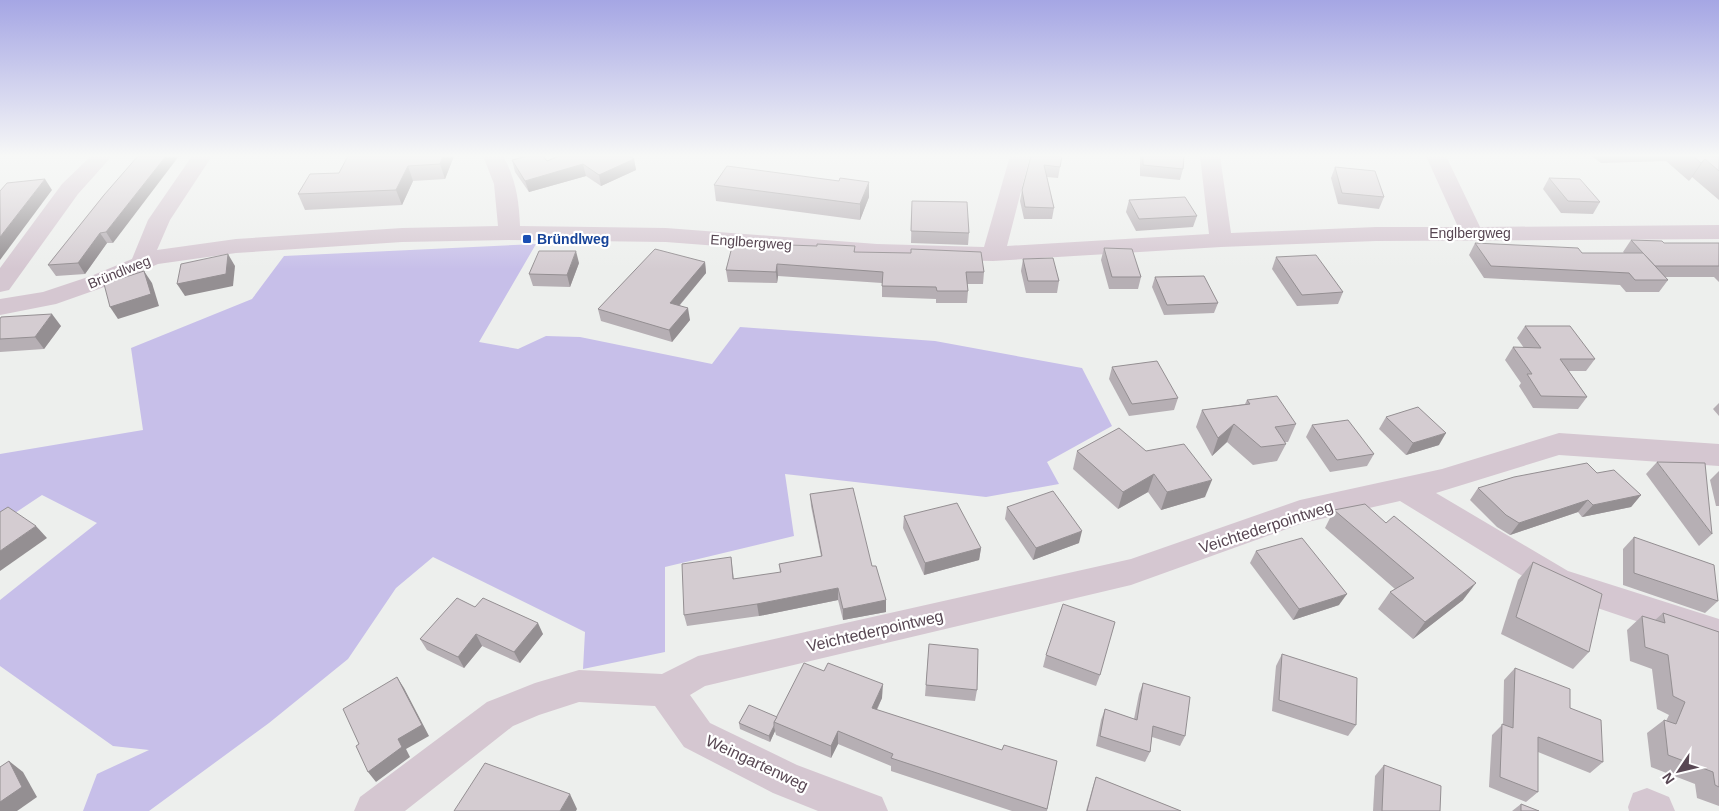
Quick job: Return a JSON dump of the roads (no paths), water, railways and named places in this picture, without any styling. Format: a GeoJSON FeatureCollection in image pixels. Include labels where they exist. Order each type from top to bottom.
{"type":"FeatureCollection","features":[{"type":"Feature","properties":{"kind":"street"},"geometry":{"type":"LineString","coordinates":[[0,285],[66,194]]}},
{"type":"Feature","properties":{"kind":"street"},"geometry":{"type":"LineString","coordinates":[[143,260],[145,248],[176,194]]}},
{"type":"Feature","properties":{"kind":"street"},"geometry":{"type":"LineString","coordinates":[[507,194],[509,233]]}},
{"type":"Feature","properties":{"kind":"street"},"geometry":{"type":"LineString","coordinates":[[993,254],[1010,194]]}},
{"type":"Feature","properties":{"kind":"street"},"geometry":{"type":"LineString","coordinates":[[1215,194],[1221,240]]}},
{"type":"Feature","properties":{"kind":"street"},"geometry":{"type":"LineString","coordinates":[[1454,194],[1472,233]]}},
{"type":"Feature","properties":{"kind":"street","name":"Englbergweg"},"geometry":{"type":"LineString","coordinates":[[509,233],[666,235],[877,251],[993,254],[1221,240],[1376,234],[1719,232]]}},
{"type":"Feature","properties":{"kind":"street","name":"Bründlweg"},"geometry":{"type":"LineString","coordinates":[[0,307],[48,298],[99,281],[143,260],[193,251],[236,246],[402,235],[509,233]]}},
{"type":"Feature","properties":{"kind":"street","name":"Veichtederpointweg"},"geometry":{"type":"LineString","coordinates":[[665,690],[698,672],[1131,572],[1300,512],[1442,480],[1559,444],[1719,455]]}},
{"type":"Feature","properties":{"kind":"street"},"geometry":{"type":"LineString","coordinates":[[1403,488],[1558,581],[1719,634]]}},
{"type":"Feature","properties":{"kind":"street"},"geometry":{"type":"LineString","coordinates":[[374,811],[500,714],[535,700],[580,686],[665,690]]}},
{"type":"Feature","properties":{"kind":"street","name":"Weingartenweg"},"geometry":{"type":"LineString","coordinates":[[665,690],[697,735],[787,780],[868,811]]}},
{"type":"Feature","properties":{"kind":"place","name":"Bründlweg"},"geometry":{"type":"Point","coordinates":[527,239]}}]}
